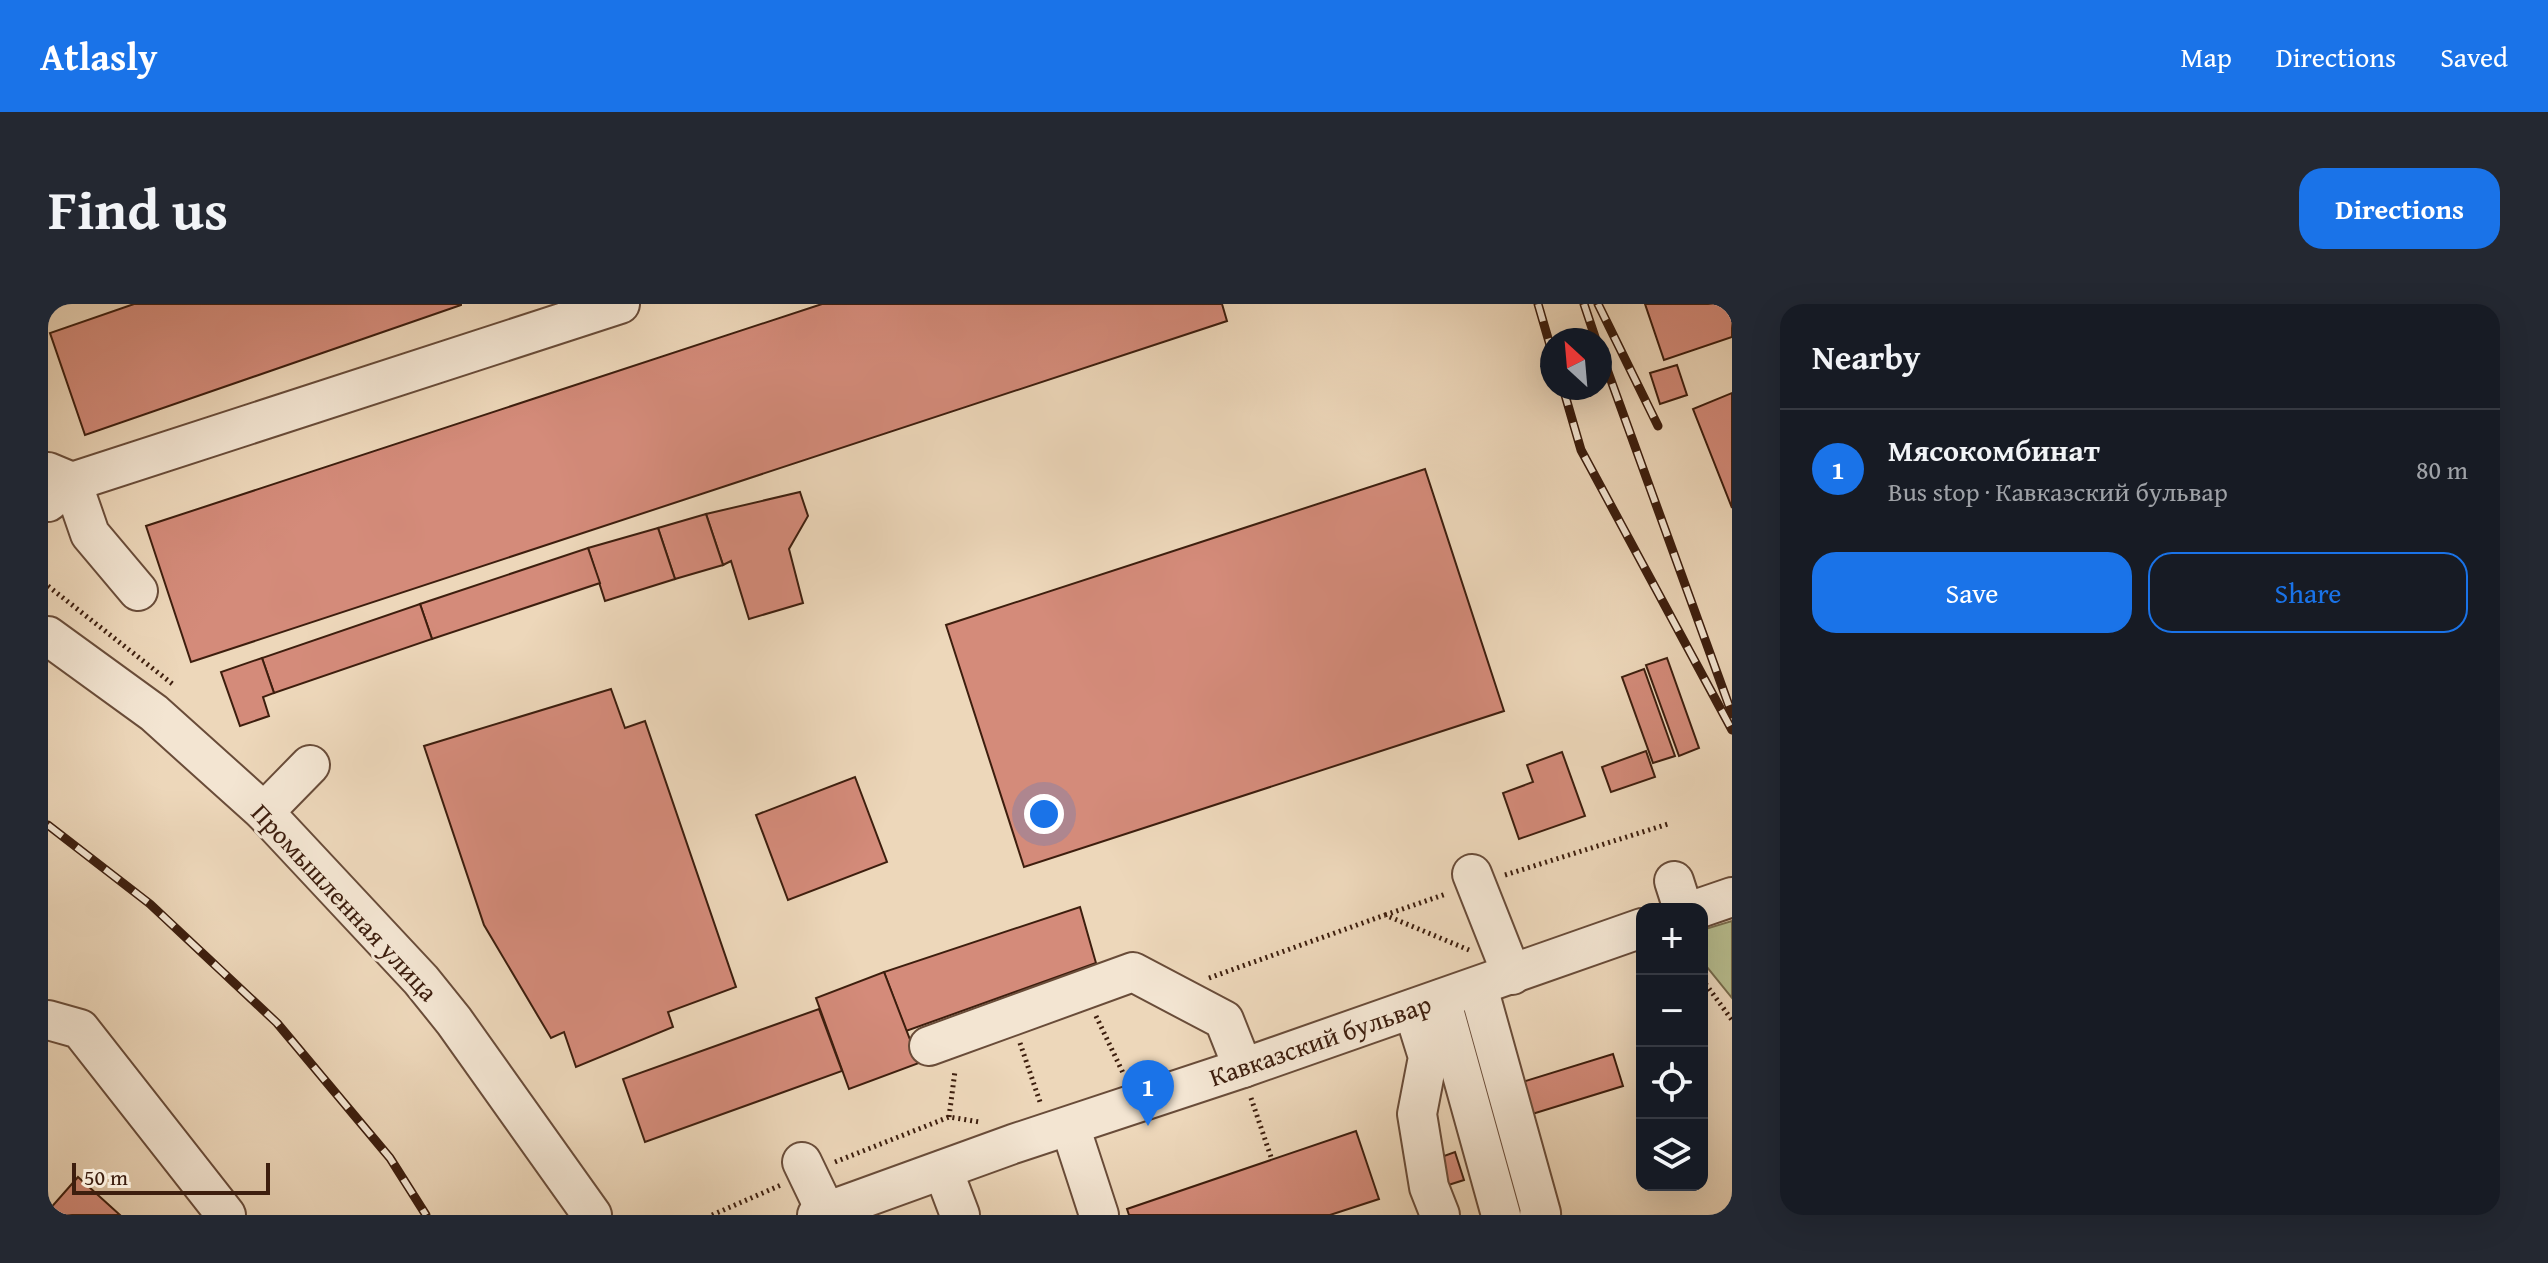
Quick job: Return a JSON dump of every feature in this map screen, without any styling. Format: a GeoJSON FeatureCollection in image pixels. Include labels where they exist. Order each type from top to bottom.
{"type":"FeatureCollection","features":[{"type":"Feature","properties":{"kind":"street"},"geometry":{"type":"LineString","coordinates":[[138,591],[90,534],[56,485],[620,304]]}},
{"type":"Feature","properties":{"kind":"street","name":"Промышленная улица"},"geometry":{"type":"LineString","coordinates":[[48,636],[154,713],[264,812],[421,980],[454,1021],[592,1215]]}},
{"type":"Feature","properties":{"kind":"street"},"geometry":{"type":"LineString","coordinates":[[264,812],[310,765]]}},
{"type":"Feature","properties":{"kind":"street"},"geometry":{"type":"LineString","coordinates":[[1440,1215],[1429,1187],[1417,1114],[1428,1057],[1457,990],[1474,879]]}},
{"type":"Feature","properties":{"kind":"street"},"geometry":{"type":"LineString","coordinates":[[1685,900],[1732,897]]}},
{"type":"Feature","properties":{"kind":"street","name":"Кавказский бульвар"},"geometry":{"type":"LineString","coordinates":[[821,1214],[943,1170],[1062,1112],[1245,1076],[1457,990],[1636,930]]}},
{"type":"Feature","properties":{"kind":"street"},"geometry":{"type":"LineString","coordinates":[[929,1046],[1018,1039],[1088,1010],[1133,972],[1224,1020],[1245,1076]]}},
{"type":"Feature","properties":{"kind":"street"},"geometry":{"type":"LineString","coordinates":[[1457,990],[1505,1065],[1539,1215]]}},
{"type":"Feature","properties":{"kind":"street"},"geometry":{"type":"LineString","coordinates":[[1415,1215],[1408,1193],[1397,1113],[1407,1067],[1457,990]]}},
{"type":"Feature","properties":{"kind":"street"},"geometry":{"type":"LineString","coordinates":[[1457,990],[1501,1215]]}},
{"type":"Feature","properties":{"kind":"street"},"geometry":{"type":"LineString","coordinates":[[1457,990],[1525,1215]]}},
{"type":"Feature","properties":{"kind":"street"},"geometry":{"type":"LineString","coordinates":[[48,1020],[80,1029],[226,1215]]}},
{"type":"Feature","properties":{"kind":"street"},"geometry":{"type":"LineString","coordinates":[[1062,1112],[1099,1215]]}},
{"type":"Feature","properties":{"kind":"street"},"geometry":{"type":"LineString","coordinates":[[802,1162],[821,1214]]}},
{"type":"Feature","properties":{"kind":"street"},"geometry":{"type":"LineString","coordinates":[[943,1170],[960,1215]]}},
{"type":"Feature","properties":{"kind":"path"},"geometry":{"type":"LineString","coordinates":[[48,586],[175,686]]}},
{"type":"Feature","properties":{"kind":"path"},"geometry":{"type":"LineString","coordinates":[[1171,991],[1385,915],[1474,879],[1668,824]]}},
{"type":"Feature","properties":{"kind":"path"},"geometry":{"type":"LineString","coordinates":[[1385,915],[1487,957],[1457,990]]}},
{"type":"Feature","properties":{"kind":"path"},"geometry":{"type":"LineString","coordinates":[[1708,987],[1732,1020]]}},
{"type":"Feature","properties":{"kind":"path"},"geometry":{"type":"LineString","coordinates":[[1088,1010],[1125,1075],[1111,1079]]}},
{"type":"Feature","properties":{"kind":"path"},"geometry":{"type":"LineString","coordinates":[[1018,1039],[1041,1103],[1062,1112]]}},
{"type":"Feature","properties":{"kind":"path"},"geometry":{"type":"LineString","coordinates":[[949,1117],[954,1072],[967,1067]]}},
{"type":"Feature","properties":{"kind":"path"},"geometry":{"type":"LineString","coordinates":[[1245,1076],[1272,1160]]}},
{"type":"Feature","properties":{"kind":"path"},"geometry":{"type":"LineString","coordinates":[[712,1215],[729,1206]]}},
{"type":"Feature","properties":{"kind":"green space"},"geometry":{"type":"Polygon","coordinates":[[[1732,921],[1732,998],[1708,968],[1708,928],[1732,921]]]}},
{"type":"Feature","properties":{"kind":"building"},"geometry":{"type":"Polygon","coordinates":[[[134,304],[461,305],[85,435],[50,333],[134,304]]]}},
{"type":"Feature","properties":{"kind":"building"},"geometry":{"type":"Polygon","coordinates":[[[822,304],[1222,304],[1227,321],[191,662],[146,526],[822,304]]]}},
{"type":"Feature","properties":{"kind":"building"},"geometry":{"type":"Polygon","coordinates":[[[1645,304],[1732,304],[1732,337],[1664,360],[1645,304]]]}},
{"type":"Feature","properties":{"kind":"building"},"geometry":{"type":"Polygon","coordinates":[[[1677,365],[1687,395],[1660,404],[1650,373],[1677,365]]]}},
{"type":"Feature","properties":{"kind":"building"},"geometry":{"type":"Polygon","coordinates":[[[1732,393],[1732,508],[1693,409],[1732,393]]]}},
{"type":"Feature","properties":{"kind":"building"},"geometry":{"type":"Polygon","coordinates":[[[1425,469],[1504,711],[1024,867],[946,625],[1425,469]]]}},
{"type":"Feature","properties":{"kind":"building"},"geometry":{"type":"Polygon","coordinates":[[[800,492],[808,516],[789,549],[803,603],[749,619],[731,561],[723,565],[706,514],[800,492]]]}},
{"type":"Feature","properties":{"kind":"building"},"geometry":{"type":"Polygon","coordinates":[[[706,514],[723,565],[675,579],[658,528],[706,514]]]}},
{"type":"Feature","properties":{"kind":"building"},"geometry":{"type":"Polygon","coordinates":[[[658,528],[675,579],[605,601],[588,548],[658,528]]]}},
{"type":"Feature","properties":{"kind":"building"},"geometry":{"type":"Polygon","coordinates":[[[588,548],[600,583],[432,639],[420,604],[588,548]]]}},
{"type":"Feature","properties":{"kind":"building"},"geometry":{"type":"Polygon","coordinates":[[[420,604],[432,639],[274,693],[262,658],[420,604]]]}},
{"type":"Feature","properties":{"kind":"building"},"geometry":{"type":"Polygon","coordinates":[[[262,658],[274,693],[263,697],[269,716],[240,726],[221,672],[262,658]]]}},
{"type":"Feature","properties":{"kind":"building"},"geometry":{"type":"Polygon","coordinates":[[[1667,658],[1699,748],[1679,756],[1646,665],[1667,658]]]}},
{"type":"Feature","properties":{"kind":"building"},"geometry":{"type":"Polygon","coordinates":[[[1644,669],[1675,756],[1653,763],[1622,677],[1644,669]]]}},
{"type":"Feature","properties":{"kind":"building"},"geometry":{"type":"Polygon","coordinates":[[[611,689],[625,728],[645,721],[736,987],[668,1012],[673,1027],[576,1067],[564,1032],[551,1038],[484,925],[424,746],[611,689]]]}},
{"type":"Feature","properties":{"kind":"building"},"geometry":{"type":"Polygon","coordinates":[[[1646,751],[1655,777],[1611,792],[1602,767],[1646,751]]]}},
{"type":"Feature","properties":{"kind":"building"},"geometry":{"type":"Polygon","coordinates":[[[1562,752],[1585,816],[1519,839],[1503,793],[1533,782],[1527,765],[1562,752]]]}},
{"type":"Feature","properties":{"kind":"building"},"geometry":{"type":"Polygon","coordinates":[[[855,777],[887,862],[788,900],[756,815],[855,777]]]}},
{"type":"Feature","properties":{"kind":"building"},"geometry":{"type":"Polygon","coordinates":[[[1080,907],[1096,963],[906,1031],[884,972],[1080,907]]]}},
{"type":"Feature","properties":{"kind":"building"},"geometry":{"type":"Polygon","coordinates":[[[884,972],[919,1063],[849,1089],[816,998],[884,972]]]}},
{"type":"Feature","properties":{"kind":"building"},"geometry":{"type":"Polygon","coordinates":[[[819,1009],[842,1071],[645,1142],[623,1079],[819,1009]]]}},
{"type":"Feature","properties":{"kind":"building"},"geometry":{"type":"Polygon","coordinates":[[[1613,1054],[1623,1086],[1529,1115],[1519,1083],[1613,1054]]]}},
{"type":"Feature","properties":{"kind":"building"},"geometry":{"type":"Polygon","coordinates":[[[1356,1131],[1379,1199],[1330,1215],[1129,1215],[1127,1209],[1356,1131]]]}},
{"type":"Feature","properties":{"kind":"building"},"geometry":{"type":"Polygon","coordinates":[[[1455,1152],[1464,1180],[1439,1188],[1430,1161],[1455,1152]]]}},
{"type":"Feature","properties":{"kind":"building"},"geometry":{"type":"Polygon","coordinates":[[[78,1177],[120,1215],[48,1215],[48,1211],[78,1177]]]}},
{"type":"Feature","properties":{"kind":"railway"},"geometry":{"type":"LineString","coordinates":[[1538,304],[1545,328]]}},
{"type":"Feature","properties":{"kind":"railway"},"geometry":{"type":"LineString","coordinates":[[1584,304],[1592,328]]}},
{"type":"Feature","properties":{"kind":"railway"},"geometry":{"type":"LineString","coordinates":[[1598,304],[1658,426]]}},
{"type":"Feature","properties":{"kind":"railway"},"geometry":{"type":"LineString","coordinates":[[1612,383],[1732,714]]}},
{"type":"Feature","properties":{"kind":"railway"},"geometry":{"type":"LineString","coordinates":[[1566,400],[1581,450],[1732,730]]}},
{"type":"Feature","properties":{"kind":"railway"},"geometry":{"type":"LineString","coordinates":[[48,825],[150,904],[277,1023],[390,1158],[426,1215]]}},
{"type":"Feature","properties":{"kind":"place","name":"Мясокомбинат"},"geometry":{"type":"Point","coordinates":[1148,1126]}}]}
